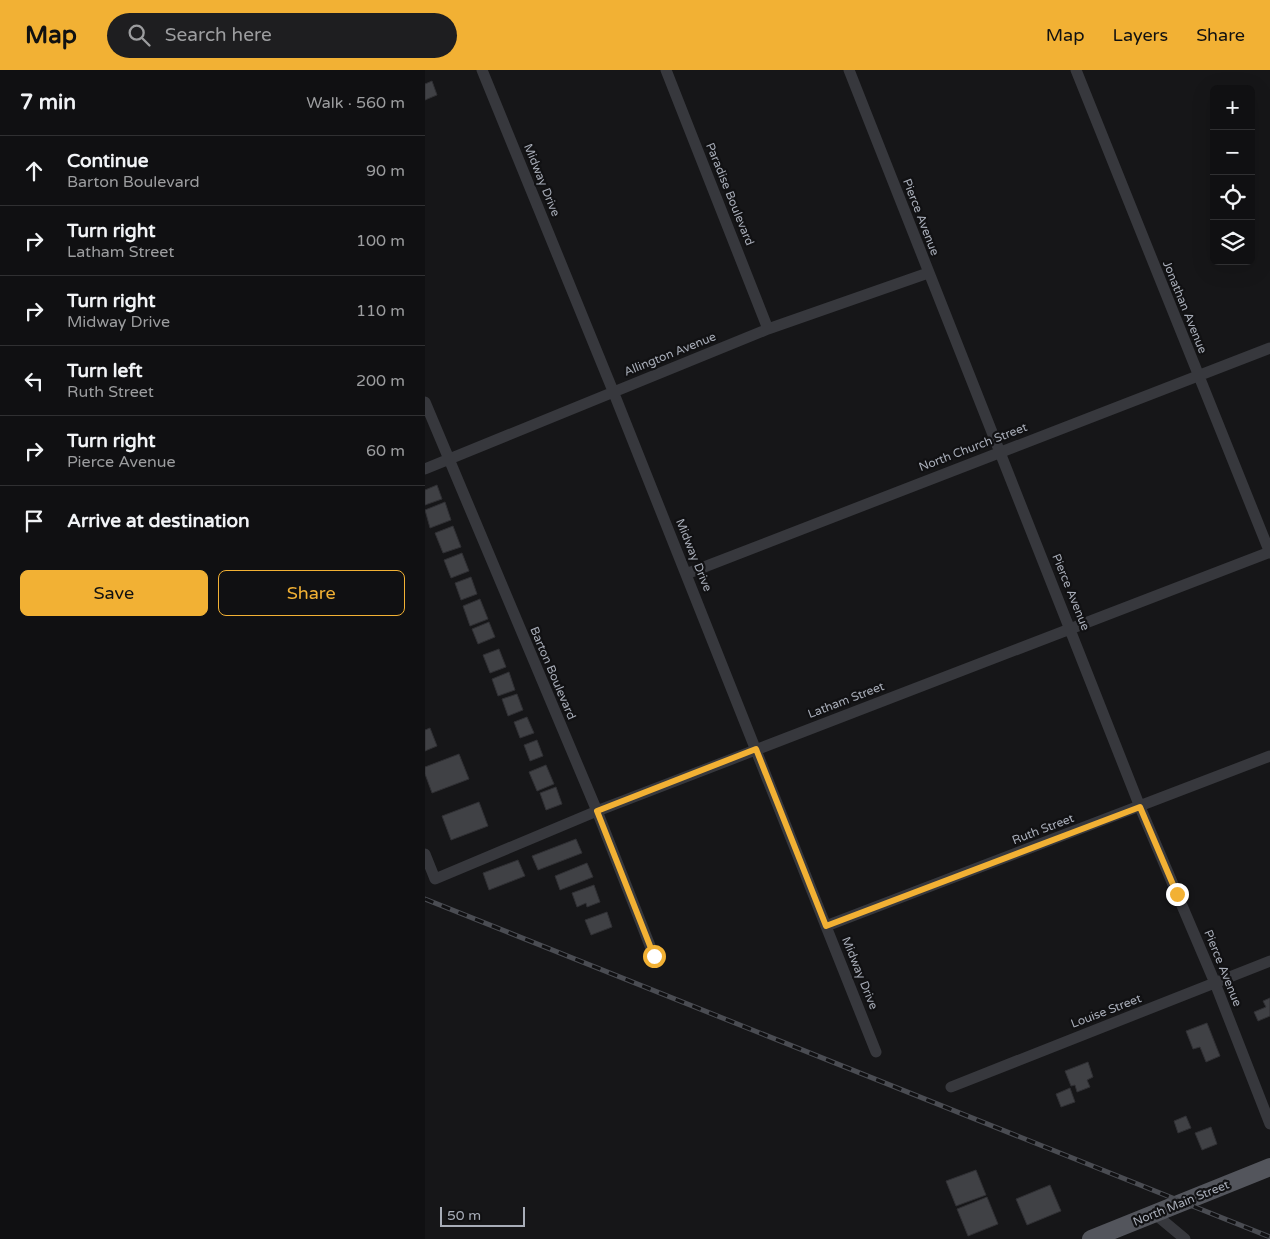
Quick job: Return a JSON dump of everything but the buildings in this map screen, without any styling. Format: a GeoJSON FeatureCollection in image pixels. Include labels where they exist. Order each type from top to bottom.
{"type":"FeatureCollection","features":[{"type":"Feature","properties":{"kind":"main road","name":"North Main Street"},"geometry":{"type":"LineString","coordinates":[[1091,1239],[1270,1167]]}},
{"type":"Feature","properties":{"kind":"street","name":"Midway Drive"},"geometry":{"type":"LineString","coordinates":[[483,70],[876,1052]]}},
{"type":"Feature","properties":{"kind":"street","name":"Paradise Boulevard"},"geometry":{"type":"LineString","coordinates":[[666,70],[769,329]]}},
{"type":"Feature","properties":{"kind":"street","name":"Pierce Avenue"},"geometry":{"type":"LineString","coordinates":[[849,70],[1140,807],[1215,983],[1270,1124]]}},
{"type":"Feature","properties":{"kind":"street","name":"Jonathan Avenue"},"geometry":{"type":"LineString","coordinates":[[1076,70],[1270,553]]}},
{"type":"Feature","properties":{"kind":"street","name":"Allington Avenue"},"geometry":{"type":"LineString","coordinates":[[425,469],[769,329],[928,273]]}},
{"type":"Feature","properties":{"kind":"street","name":"North Church Street"},"geometry":{"type":"LineString","coordinates":[[686,574],[1270,348]]}},
{"type":"Feature","properties":{"kind":"street","name":"Barton Boulevard"},"geometry":{"type":"LineString","coordinates":[[425,402],[448,461],[597,811],[654,956]]}},
{"type":"Feature","properties":{"kind":"street","name":"Latham Street"},"geometry":{"type":"LineString","coordinates":[[425,854],[435,879],[597,811],[1270,553]]}},
{"type":"Feature","properties":{"kind":"street","name":"Ruth Street"},"geometry":{"type":"LineString","coordinates":[[826,926],[1270,756]]}},
{"type":"Feature","properties":{"kind":"street","name":"Louise Street"},"geometry":{"type":"LineString","coordinates":[[951,1087],[1270,961]]}},
{"type":"Feature","properties":{"kind":"street"},"geometry":{"type":"LineString","coordinates":[[1155,1214],[1185,1239]]}},
{"type":"Feature","properties":{"kind":"railway"},"geometry":{"type":"LineString","coordinates":[[425,899],[1270,1237]]}},
{"type":"Feature","properties":{"kind":"route"},"geometry":{"type":"LineString","coordinates":[[654,956],[597,811],[756,749],[826,926],[1140,807],[1177,894]]}}]}
